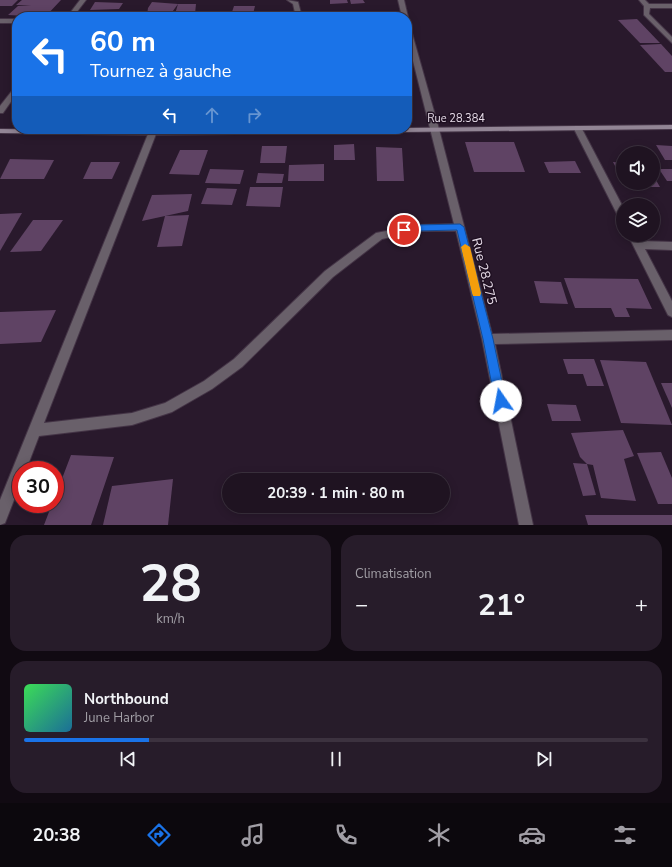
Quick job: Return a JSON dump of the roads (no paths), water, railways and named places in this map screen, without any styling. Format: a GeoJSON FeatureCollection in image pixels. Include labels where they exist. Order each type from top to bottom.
{"type":"FeatureCollection","features":[{"type":"Feature","properties":{"kind":"street"},"geometry":{"type":"LineString","coordinates":[[74,12],[83,0]]}},
{"type":"Feature","properties":{"kind":"street"},"geometry":{"type":"LineString","coordinates":[[290,0],[296,3],[298,12]]}},
{"type":"Feature","properties":{"kind":"street"},"geometry":{"type":"LineString","coordinates":[[402,0],[404,12]]}},
{"type":"Feature","properties":{"kind":"street"},"geometry":{"type":"LineString","coordinates":[[642,0],[647,6],[646,14],[672,41]]}},
{"type":"Feature","properties":{"kind":"street"},"geometry":{"type":"LineString","coordinates":[[647,6],[672,6]]}},
{"type":"Feature","properties":{"kind":"street"},"geometry":{"type":"LineString","coordinates":[[0,21],[12,20]]}},
{"type":"Feature","properties":{"kind":"street","name":"Rue 28.275"},"geometry":{"type":"LineString","coordinates":[[412,44],[488,339],[526,525]]}},
{"type":"Feature","properties":{"kind":"street"},"geometry":{"type":"LineString","coordinates":[[0,111],[12,95]]}},
{"type":"Feature","properties":{"kind":"street","name":"Rue 28.384"},"geometry":{"type":"LineString","coordinates":[[412,129],[578,129],[672,127]]}},
{"type":"Feature","properties":{"kind":"street"},"geometry":{"type":"LineString","coordinates":[[578,129],[616,202]]}},
{"type":"Feature","properties":{"kind":"street","name":"Rue 28.384"},"geometry":{"type":"LineString","coordinates":[[0,131],[12,131]]}},
{"type":"Feature","properties":{"kind":"street"},"geometry":{"type":"LineString","coordinates":[[0,518],[152,134]]}},
{"type":"Feature","properties":{"kind":"street"},"geometry":{"type":"LineString","coordinates":[[35,430],[132,419],[168,408],[208,385],[238,362],[329,274],[379,236],[416,228],[460,227]]}},
{"type":"Feature","properties":{"kind":"street"},"geometry":{"type":"LineString","coordinates":[[636,242],[672,312]]}},
{"type":"Feature","properties":{"kind":"street"},"geometry":{"type":"LineString","coordinates":[[638,246],[672,246]]}},
{"type":"Feature","properties":{"kind":"street"},"geometry":{"type":"LineString","coordinates":[[488,339],[672,335]]}}]}
